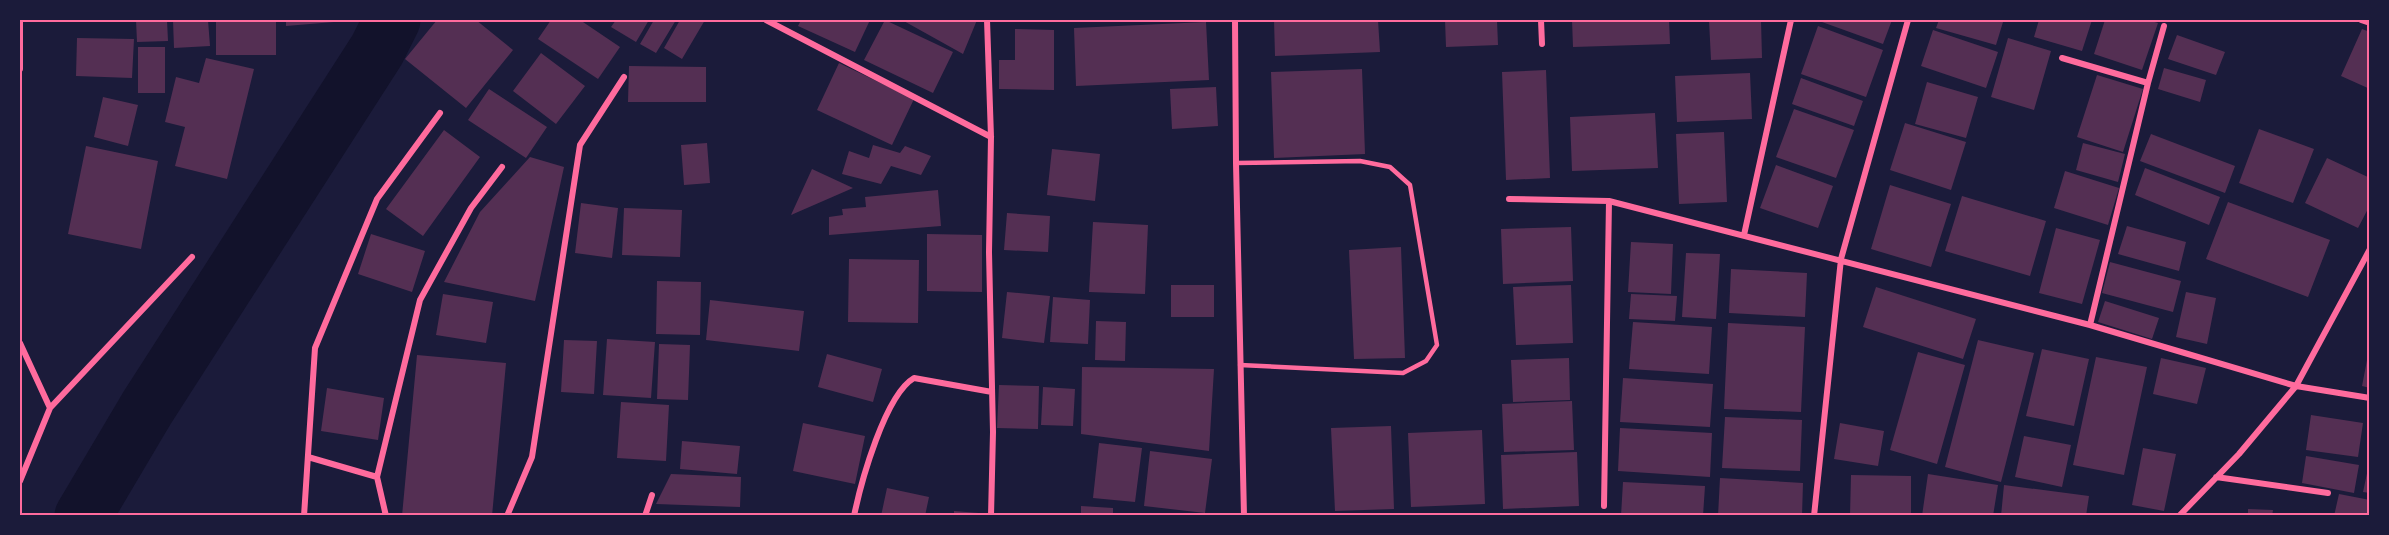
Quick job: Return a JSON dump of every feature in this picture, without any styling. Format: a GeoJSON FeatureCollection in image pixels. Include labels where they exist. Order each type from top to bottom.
{"type":"FeatureCollection","features":[{"type":"Feature","properties":{"kind":"street"},"geometry":{"type":"LineString","coordinates":[[20,20],[20,69]]}},
{"type":"Feature","properties":{"kind":"street"},"geometry":{"type":"LineString","coordinates":[[766,20],[991,137]]}},
{"type":"Feature","properties":{"kind":"street"},"geometry":{"type":"LineString","coordinates":[[987,20],[991,137],[989,252],[992,392],[991,516]]}},
{"type":"Feature","properties":{"kind":"street"},"geometry":{"type":"LineString","coordinates":[[1235,20],[1244,516]]}},
{"type":"Feature","properties":{"kind":"street"},"geometry":{"type":"LineString","coordinates":[[1541,20],[1542,44]]}},
{"type":"Feature","properties":{"kind":"street"},"geometry":{"type":"LineString","coordinates":[[1744,235],[1791,20]]}},
{"type":"Feature","properties":{"kind":"street"},"geometry":{"type":"LineString","coordinates":[[1814,516],[1841,259],[1908,20]]}},
{"type":"Feature","properties":{"kind":"street"},"geometry":{"type":"LineString","coordinates":[[2361,20],[2370,23]]}},
{"type":"Feature","properties":{"kind":"street"},"geometry":{"type":"LineString","coordinates":[[2090,325],[2148,82],[2164,26]]}},
{"type":"Feature","properties":{"kind":"street"},"geometry":{"type":"LineString","coordinates":[[2062,58],[2148,82]]}},
{"type":"Feature","properties":{"kind":"street"},"geometry":{"type":"LineString","coordinates":[[507,516],[532,457],[580,145],[624,77]]}},
{"type":"Feature","properties":{"kind":"street"},"geometry":{"type":"LineString","coordinates":[[304,516],[315,348],[377,199],[440,113]]}},
{"type":"Feature","properties":{"kind":"street"},"geometry":{"type":"LineString","coordinates":[[386,516],[377,477],[420,300],[471,208],[502,167]]}},
{"type":"Feature","properties":{"kind":"street"},"geometry":{"type":"LineString","coordinates":[[1509,199],[1609,201],[2090,325],[2296,386],[2370,398]]}},
{"type":"Feature","properties":{"kind":"street"},"geometry":{"type":"LineString","coordinates":[[1604,506],[1609,201]]}},
{"type":"Feature","properties":{"kind":"street"},"geometry":{"type":"LineString","coordinates":[[2180,516],[2239,454],[2296,386],[2370,249]]}},
{"type":"Feature","properties":{"kind":"street"},"geometry":{"type":"LineString","coordinates":[[20,482],[50,408],[192,257]]}},
{"type":"Feature","properties":{"kind":"street"},"geometry":{"type":"LineString","coordinates":[[20,343],[50,408]]}},
{"type":"Feature","properties":{"kind":"street"},"geometry":{"type":"LineString","coordinates":[[854,516],[858,494],[882,425],[904,384],[914,378],[992,392]]}},
{"type":"Feature","properties":{"kind":"street"},"geometry":{"type":"LineString","coordinates":[[308,457],[377,477]]}},
{"type":"Feature","properties":{"kind":"street"},"geometry":{"type":"LineString","coordinates":[[2216,477],[2328,493]]}},
{"type":"Feature","properties":{"kind":"street"},"geometry":{"type":"LineString","coordinates":[[645,516],[652,495]]}},
{"type":"Feature","properties":{"kind":"lane"},"geometry":{"type":"LineString","coordinates":[[1236,164],[1360,161],[1390,167],[1403,177],[1410,185],[1437,345],[1426,361],[1403,373],[1240,364]]}},
{"type":"Feature","properties":{"kind":"building"},"geometry":{"type":"Polygon","coordinates":[[[136,20],[167,20],[168,41],[137,42],[136,20]]]}},
{"type":"Feature","properties":{"kind":"building"},"geometry":{"type":"Polygon","coordinates":[[[173,20],[208,20],[210,46],[174,48],[173,20]]]}},
{"type":"Feature","properties":{"kind":"building"},"geometry":{"type":"Polygon","coordinates":[[[216,20],[276,20],[276,55],[216,55],[216,20]]]}},
{"type":"Feature","properties":{"kind":"building"},"geometry":{"type":"Polygon","coordinates":[[[286,20],[334,20],[334,22],[286,26],[286,20]]]}},
{"type":"Feature","properties":{"kind":"building"},"geometry":{"type":"Polygon","coordinates":[[[437,20],[476,20],[513,50],[466,108],[405,59],[437,20]]]}},
{"type":"Feature","properties":{"kind":"building"},"geometry":{"type":"Polygon","coordinates":[[[551,20],[580,20],[620,47],[598,79],[538,39],[551,20]]]}},
{"type":"Feature","properties":{"kind":"building"},"geometry":{"type":"Polygon","coordinates":[[[616,20],[649,20],[636,42],[611,27],[616,20]]]}},
{"type":"Feature","properties":{"kind":"building"},"geometry":{"type":"Polygon","coordinates":[[[654,20],[676,20],[656,53],[640,44],[654,20]]]}},
{"type":"Feature","properties":{"kind":"building"},"geometry":{"type":"Polygon","coordinates":[[[680,20],[705,20],[682,59],[664,48],[680,20]]]}},
{"type":"Feature","properties":{"kind":"building"},"geometry":{"type":"Polygon","coordinates":[[[801,20],[870,20],[855,52],[798,26],[801,20]]]}},
{"type":"Feature","properties":{"kind":"building"},"geometry":{"type":"Polygon","coordinates":[[[885,20],[953,52],[933,93],[864,60],[885,20]]]}},
{"type":"Feature","properties":{"kind":"building"},"geometry":{"type":"Polygon","coordinates":[[[902,20],[940,21],[977,20],[963,54],[902,20]]]}},
{"type":"Feature","properties":{"kind":"building"},"geometry":{"type":"Polygon","coordinates":[[[1274,20],[1378,20],[1380,52],[1275,56],[1274,20]]]}},
{"type":"Feature","properties":{"kind":"building"},"geometry":{"type":"Polygon","coordinates":[[[1445,20],[1497,20],[1498,45],[1446,47],[1445,20]]]}},
{"type":"Feature","properties":{"kind":"building"},"geometry":{"type":"Polygon","coordinates":[[[1572,20],[1669,20],[1670,44],[1573,47],[1572,20]]]}},
{"type":"Feature","properties":{"kind":"building"},"geometry":{"type":"Polygon","coordinates":[[[1709,20],[1761,20],[1762,58],[1711,60],[1709,20]]]}},
{"type":"Feature","properties":{"kind":"building"},"geometry":{"type":"Polygon","coordinates":[[[1822,20],[1892,20],[1883,44],[1822,22],[1822,20]]]}},
{"type":"Feature","properties":{"kind":"building"},"geometry":{"type":"Polygon","coordinates":[[[1939,20],[2003,22],[1996,45],[1936,28],[1939,20]]]}},
{"type":"Feature","properties":{"kind":"building"},"geometry":{"type":"Polygon","coordinates":[[[2039,20],[2092,20],[2082,51],[2034,37],[2039,20]]]}},
{"type":"Feature","properties":{"kind":"building"},"geometry":{"type":"Polygon","coordinates":[[[2105,20],[2148,20],[2158,23],[2142,70],[2094,54],[2105,20]]]}},
{"type":"Feature","properties":{"kind":"building"},"geometry":{"type":"Polygon","coordinates":[[[1206,22],[1209,80],[1076,86],[1074,28],[1206,22]]]}},
{"type":"Feature","properties":{"kind":"building"},"geometry":{"type":"Polygon","coordinates":[[[1818,26],[1883,50],[1866,97],[1801,74],[1818,26]]]}},
{"type":"Feature","properties":{"kind":"building"},"geometry":{"type":"Polygon","coordinates":[[[1015,29],[1054,30],[1054,90],[999,89],[999,60],[1015,60],[1015,29]]]}},
{"type":"Feature","properties":{"kind":"building"},"geometry":{"type":"Polygon","coordinates":[[[2362,29],[2370,32],[2370,89],[2341,76],[2362,29]]]}},
{"type":"Feature","properties":{"kind":"building"},"geometry":{"type":"Polygon","coordinates":[[[1933,30],[1998,52],[1986,88],[1921,66],[1933,30]]]}},
{"type":"Feature","properties":{"kind":"building"},"geometry":{"type":"Polygon","coordinates":[[[2177,35],[2225,52],[2216,75],[2168,59],[2177,35]]]}},
{"type":"Feature","properties":{"kind":"building"},"geometry":{"type":"Polygon","coordinates":[[[77,38],[134,39],[132,78],[76,76],[77,38]]]}},
{"type":"Feature","properties":{"kind":"building"},"geometry":{"type":"Polygon","coordinates":[[[2008,38],[2051,51],[2034,110],[1991,97],[2008,38]]]}},
{"type":"Feature","properties":{"kind":"building"},"geometry":{"type":"Polygon","coordinates":[[[138,47],[165,47],[165,93],[138,93],[138,47]]]}},
{"type":"Feature","properties":{"kind":"building"},"geometry":{"type":"Polygon","coordinates":[[[541,53],[585,86],[556,124],[513,91],[541,53]]]}},
{"type":"Feature","properties":{"kind":"building"},"geometry":{"type":"Polygon","coordinates":[[[206,58],[254,69],[227,179],[175,166],[185,127],[165,122],[176,77],[199,83],[206,58]]]}},
{"type":"Feature","properties":{"kind":"building"},"geometry":{"type":"Polygon","coordinates":[[[839,63],[914,99],[892,145],[817,110],[839,63]]]}},
{"type":"Feature","properties":{"kind":"building"},"geometry":{"type":"Polygon","coordinates":[[[629,66],[706,67],[706,102],[628,102],[629,66]]]}},
{"type":"Feature","properties":{"kind":"building"},"geometry":{"type":"Polygon","coordinates":[[[2164,68],[2206,80],[2200,102],[2158,89],[2164,68]]]}},
{"type":"Feature","properties":{"kind":"building"},"geometry":{"type":"Polygon","coordinates":[[[1362,69],[1365,154],[1274,158],[1271,72],[1362,69]]]}},
{"type":"Feature","properties":{"kind":"building"},"geometry":{"type":"Polygon","coordinates":[[[1546,70],[1550,178],[1506,180],[1502,72],[1546,70]]]}},
{"type":"Feature","properties":{"kind":"building"},"geometry":{"type":"Polygon","coordinates":[[[1750,73],[1752,119],[1677,122],[1675,76],[1750,73]]]}},
{"type":"Feature","properties":{"kind":"building"},"geometry":{"type":"Polygon","coordinates":[[[2097,75],[2143,89],[2123,152],[2077,137],[2097,75]]]}},
{"type":"Feature","properties":{"kind":"building"},"geometry":{"type":"Polygon","coordinates":[[[1801,78],[1863,101],[1854,126],[1792,104],[1801,78]]]}},
{"type":"Feature","properties":{"kind":"building"},"geometry":{"type":"Polygon","coordinates":[[[1927,82],[1978,97],[1966,138],[1915,124],[1927,82]]]}},
{"type":"Feature","properties":{"kind":"building"},"geometry":{"type":"Polygon","coordinates":[[[1216,87],[1218,126],[1172,129],[1170,89],[1216,87]]]}},
{"type":"Feature","properties":{"kind":"building"},"geometry":{"type":"Polygon","coordinates":[[[489,89],[547,127],[526,158],[468,120],[489,89]]]}},
{"type":"Feature","properties":{"kind":"building"},"geometry":{"type":"Polygon","coordinates":[[[103,97],[138,105],[128,146],[94,137],[103,97]]]}},
{"type":"Feature","properties":{"kind":"building"},"geometry":{"type":"Polygon","coordinates":[[[1794,109],[1854,130],[1836,178],[1776,157],[1794,109]]]}},
{"type":"Feature","properties":{"kind":"building"},"geometry":{"type":"Polygon","coordinates":[[[1655,113],[1658,168],[1572,171],[1570,117],[1655,113]]]}},
{"type":"Feature","properties":{"kind":"building"},"geometry":{"type":"Polygon","coordinates":[[[1905,123],[1966,142],[1951,190],[1890,170],[1905,123]]]}},
{"type":"Feature","properties":{"kind":"building"},"geometry":{"type":"Polygon","coordinates":[[[2259,129],[2314,149],[2293,203],[2239,183],[2259,129]]]}},
{"type":"Feature","properties":{"kind":"building"},"geometry":{"type":"Polygon","coordinates":[[[444,130],[480,157],[423,236],[386,209],[444,130]]]}},
{"type":"Feature","properties":{"kind":"building"},"geometry":{"type":"Polygon","coordinates":[[[1724,132],[1727,202],[1679,204],[1676,134],[1724,132]]]}},
{"type":"Feature","properties":{"kind":"building"},"geometry":{"type":"Polygon","coordinates":[[[2151,134],[2235,166],[2225,193],[2140,161],[2151,134]]]}},
{"type":"Feature","properties":{"kind":"building"},"geometry":{"type":"Polygon","coordinates":[[[707,143],[710,183],[684,185],[681,145],[707,143]]]}},
{"type":"Feature","properties":{"kind":"building"},"geometry":{"type":"Polygon","coordinates":[[[2083,143],[2125,154],[2118,182],[2076,170],[2083,143]]]}},
{"type":"Feature","properties":{"kind":"building"},"geometry":{"type":"Polygon","coordinates":[[[873,145],[900,153],[905,146],[931,156],[921,175],[891,166],[881,184],[842,174],[849,151],[869,158],[873,145]]]}},
{"type":"Feature","properties":{"kind":"building"},"geometry":{"type":"Polygon","coordinates":[[[86,146],[158,161],[141,249],[68,234],[86,146]]]}},
{"type":"Feature","properties":{"kind":"building"},"geometry":{"type":"Polygon","coordinates":[[[1052,149],[1100,154],[1095,201],[1047,195],[1052,149]]]}},
{"type":"Feature","properties":{"kind":"building"},"geometry":{"type":"Polygon","coordinates":[[[530,157],[564,167],[535,301],[444,282],[480,212],[530,157]]]}},
{"type":"Feature","properties":{"kind":"building"},"geometry":{"type":"Polygon","coordinates":[[[2327,158],[2370,178],[2370,205],[2358,228],[2305,203],[2327,158]]]}},
{"type":"Feature","properties":{"kind":"building"},"geometry":{"type":"Polygon","coordinates":[[[1776,165],[1833,186],[1818,228],[1760,208],[1776,165]]]}},
{"type":"Feature","properties":{"kind":"building"},"geometry":{"type":"Polygon","coordinates":[[[2145,168],[2220,197],[2209,225],[2135,195],[2145,168]]]}},
{"type":"Feature","properties":{"kind":"building"},"geometry":{"type":"Polygon","coordinates":[[[812,169],[853,188],[791,215],[812,169]]]}},
{"type":"Feature","properties":{"kind":"building"},"geometry":{"type":"Polygon","coordinates":[[[2065,171],[2119,188],[2108,225],[2054,208],[2065,171]]]}},
{"type":"Feature","properties":{"kind":"building"},"geometry":{"type":"Polygon","coordinates":[[[1890,185],[1951,204],[1931,267],[1871,249],[1890,185]]]}},
{"type":"Feature","properties":{"kind":"building"},"geometry":{"type":"Polygon","coordinates":[[[938,190],[941,226],[829,235],[829,217],[843,215],[842,209],[866,207],[865,197],[938,190]]]}},
{"type":"Feature","properties":{"kind":"building"},"geometry":{"type":"Polygon","coordinates":[[[1962,196],[2046,221],[2030,276],[1945,251],[1962,196]]]}},
{"type":"Feature","properties":{"kind":"building"},"geometry":{"type":"Polygon","coordinates":[[[2228,202],[2330,240],[2308,297],[2206,259],[2228,202]]]}},
{"type":"Feature","properties":{"kind":"building"},"geometry":{"type":"Polygon","coordinates":[[[581,203],[618,208],[612,258],[575,253],[581,203]]]}},
{"type":"Feature","properties":{"kind":"building"},"geometry":{"type":"Polygon","coordinates":[[[624,208],[682,210],[680,257],[622,255],[624,208]]]}},
{"type":"Feature","properties":{"kind":"building"},"geometry":{"type":"Polygon","coordinates":[[[1007,213],[1050,216],[1048,252],[1004,250],[1007,213]]]}},
{"type":"Feature","properties":{"kind":"building"},"geometry":{"type":"Polygon","coordinates":[[[1093,222],[1148,225],[1145,294],[1089,292],[1093,222]]]}},
{"type":"Feature","properties":{"kind":"building"},"geometry":{"type":"Polygon","coordinates":[[[2127,226],[2186,242],[2179,271],[2118,254],[2127,226]]]}},
{"type":"Feature","properties":{"kind":"building"},"geometry":{"type":"Polygon","coordinates":[[[1571,227],[1573,281],[1503,284],[1501,229],[1571,227]]]}},
{"type":"Feature","properties":{"kind":"building"},"geometry":{"type":"Polygon","coordinates":[[[2056,228],[2100,240],[2082,304],[2039,293],[2056,228]]]}},
{"type":"Feature","properties":{"kind":"building"},"geometry":{"type":"Polygon","coordinates":[[[371,234],[425,251],[412,292],[358,274],[371,234]]]}},
{"type":"Feature","properties":{"kind":"building"},"geometry":{"type":"Polygon","coordinates":[[[927,234],[982,235],[982,292],[927,291],[927,234]]]}},
{"type":"Feature","properties":{"kind":"building"},"geometry":{"type":"Polygon","coordinates":[[[1631,242],[1673,244],[1671,294],[1628,292],[1631,242]]]}},
{"type":"Feature","properties":{"kind":"building"},"geometry":{"type":"Polygon","coordinates":[[[1401,247],[1405,358],[1354,359],[1349,250],[1401,247]]]}},
{"type":"Feature","properties":{"kind":"building"},"geometry":{"type":"Polygon","coordinates":[[[1686,253],[1720,254],[1716,319],[1682,317],[1686,253]]]}},
{"type":"Feature","properties":{"kind":"building"},"geometry":{"type":"Polygon","coordinates":[[[849,259],[919,260],[918,323],[848,322],[849,259]]]}},
{"type":"Feature","properties":{"kind":"building"},"geometry":{"type":"Polygon","coordinates":[[[2110,262],[2181,281],[2173,312],[2102,293],[2110,262]]]}},
{"type":"Feature","properties":{"kind":"building"},"geometry":{"type":"Polygon","coordinates":[[[1731,269],[1807,273],[1805,317],[1729,313],[1731,269]]]}},
{"type":"Feature","properties":{"kind":"building"},"geometry":{"type":"Polygon","coordinates":[[[657,281],[701,282],[700,335],[656,334],[657,281]]]}},
{"type":"Feature","properties":{"kind":"building"},"geometry":{"type":"Polygon","coordinates":[[[1171,285],[1214,285],[1214,317],[1171,317],[1171,285]]]}},
{"type":"Feature","properties":{"kind":"building"},"geometry":{"type":"Polygon","coordinates":[[[1571,285],[1573,343],[1516,345],[1513,287],[1571,285]]]}},
{"type":"Feature","properties":{"kind":"building"},"geometry":{"type":"Polygon","coordinates":[[[1876,287],[1976,319],[1963,359],[1863,327],[1876,287]]]}},
{"type":"Feature","properties":{"kind":"building"},"geometry":{"type":"Polygon","coordinates":[[[1007,292],[1050,296],[1044,343],[1002,338],[1007,292]]]}},
{"type":"Feature","properties":{"kind":"building"},"geometry":{"type":"Polygon","coordinates":[[[2186,292],[2216,298],[2207,344],[2176,337],[2186,292]]]}},
{"type":"Feature","properties":{"kind":"building"},"geometry":{"type":"Polygon","coordinates":[[[443,294],[493,302],[486,343],[436,335],[443,294]]]}},
{"type":"Feature","properties":{"kind":"building"},"geometry":{"type":"Polygon","coordinates":[[[1631,294],[1677,296],[1675,321],[1629,319],[1631,294]]]}},
{"type":"Feature","properties":{"kind":"building"},"geometry":{"type":"Polygon","coordinates":[[[1053,297],[1090,300],[1088,344],[1050,342],[1053,297]]]}},
{"type":"Feature","properties":{"kind":"building"},"geometry":{"type":"Polygon","coordinates":[[[710,300],[804,311],[799,351],[706,340],[710,300]]]}},
{"type":"Feature","properties":{"kind":"building"},"geometry":{"type":"Polygon","coordinates":[[[2105,301],[2159,318],[2152,339],[2098,322],[2105,301]]]}},
{"type":"Feature","properties":{"kind":"building"},"geometry":{"type":"Polygon","coordinates":[[[1096,321],[1126,322],[1125,361],[1095,360],[1096,321]]]}},
{"type":"Feature","properties":{"kind":"building"},"geometry":{"type":"Polygon","coordinates":[[[1633,322],[1712,327],[1709,374],[1629,369],[1633,322]]]}},
{"type":"Feature","properties":{"kind":"building"},"geometry":{"type":"Polygon","coordinates":[[[1728,323],[1805,327],[1801,412],[1724,409],[1728,323]]]}},
{"type":"Feature","properties":{"kind":"building"},"geometry":{"type":"Polygon","coordinates":[[[607,339],[655,342],[651,398],[603,395],[607,339]]]}},
{"type":"Feature","properties":{"kind":"building"},"geometry":{"type":"Polygon","coordinates":[[[564,340],[597,341],[594,394],[561,392],[564,340]]]}},
{"type":"Feature","properties":{"kind":"building"},"geometry":{"type":"Polygon","coordinates":[[[1978,340],[2034,353],[2001,482],[1945,467],[1978,340]]]}},
{"type":"Feature","properties":{"kind":"building"},"geometry":{"type":"Polygon","coordinates":[[[659,344],[690,345],[688,400],[657,399],[659,344]]]}},
{"type":"Feature","properties":{"kind":"building"},"geometry":{"type":"Polygon","coordinates":[[[2042,349],[2089,359],[2074,426],[2026,416],[2042,349]]]}},
{"type":"Feature","properties":{"kind":"building"},"geometry":{"type":"Polygon","coordinates":[[[1918,352],[1965,365],[1937,464],[1890,450],[1918,352]]]}},
{"type":"Feature","properties":{"kind":"building"},"geometry":{"type":"Polygon","coordinates":[[[827,354],[882,369],[873,402],[818,387],[827,354]]]}},
{"type":"Feature","properties":{"kind":"building"},"geometry":{"type":"Polygon","coordinates":[[[417,355],[506,363],[492,516],[402,516],[417,355]]]}},
{"type":"Feature","properties":{"kind":"building"},"geometry":{"type":"Polygon","coordinates":[[[2368,355],[2370,355],[2370,388],[2362,386],[2368,355]]]}},
{"type":"Feature","properties":{"kind":"building"},"geometry":{"type":"Polygon","coordinates":[[[2096,357],[2147,367],[2124,475],[2073,465],[2096,357]]]}},
{"type":"Feature","properties":{"kind":"building"},"geometry":{"type":"Polygon","coordinates":[[[1569,358],[1570,400],[1513,402],[1511,360],[1569,358]]]}},
{"type":"Feature","properties":{"kind":"building"},"geometry":{"type":"Polygon","coordinates":[[[2161,358],[2206,368],[2197,404],[2153,394],[2161,358]]]}},
{"type":"Feature","properties":{"kind":"building"},"geometry":{"type":"Polygon","coordinates":[[[1082,367],[1214,369],[1209,451],[1081,434],[1082,367]]]}},
{"type":"Feature","properties":{"kind":"building"},"geometry":{"type":"Polygon","coordinates":[[[1623,378],[1713,384],[1710,427],[1620,422],[1623,378]]]}},
{"type":"Feature","properties":{"kind":"building"},"geometry":{"type":"Polygon","coordinates":[[[999,385],[1039,386],[1038,429],[997,428],[999,385]]]}},
{"type":"Feature","properties":{"kind":"building"},"geometry":{"type":"Polygon","coordinates":[[[1043,387],[1075,389],[1073,426],[1041,425],[1043,387]]]}},
{"type":"Feature","properties":{"kind":"building"},"geometry":{"type":"Polygon","coordinates":[[[327,388],[384,398],[378,440],[321,431],[327,388]]]}},
{"type":"Feature","properties":{"kind":"building"},"geometry":{"type":"Polygon","coordinates":[[[1572,401],[1574,450],[1504,452],[1502,404],[1572,401]]]}},
{"type":"Feature","properties":{"kind":"building"},"geometry":{"type":"Polygon","coordinates":[[[621,402],[669,405],[666,461],[617,458],[621,402]]]}},
{"type":"Feature","properties":{"kind":"building"},"geometry":{"type":"Polygon","coordinates":[[[2311,415],[2363,423],[2358,457],[2306,450],[2311,415]]]}},
{"type":"Feature","properties":{"kind":"building"},"geometry":{"type":"Polygon","coordinates":[[[1725,417],[1802,420],[1800,471],[1722,468],[1725,417]]]}},
{"type":"Feature","properties":{"kind":"building"},"geometry":{"type":"Polygon","coordinates":[[[803,423],[865,436],[855,484],[793,471],[803,423]]]}},
{"type":"Feature","properties":{"kind":"building"},"geometry":{"type":"Polygon","coordinates":[[[1840,423],[1884,431],[1878,466],[1834,459],[1840,423]]]}},
{"type":"Feature","properties":{"kind":"building"},"geometry":{"type":"Polygon","coordinates":[[[1391,426],[1394,509],[1335,511],[1331,428],[1391,426]]]}},
{"type":"Feature","properties":{"kind":"building"},"geometry":{"type":"Polygon","coordinates":[[[1620,428],[1712,433],[1710,477],[1618,471],[1620,428]]]}},
{"type":"Feature","properties":{"kind":"building"},"geometry":{"type":"Polygon","coordinates":[[[1482,430],[1485,504],[1411,507],[1408,433],[1482,430]]]}},
{"type":"Feature","properties":{"kind":"building"},"geometry":{"type":"Polygon","coordinates":[[[2024,436],[2071,445],[2062,487],[2015,477],[2024,436]]]}},
{"type":"Feature","properties":{"kind":"building"},"geometry":{"type":"Polygon","coordinates":[[[682,441],[740,446],[737,474],[680,469],[682,441]]]}},
{"type":"Feature","properties":{"kind":"building"},"geometry":{"type":"Polygon","coordinates":[[[1099,443],[1142,448],[1135,502],[1093,498],[1099,443]]]}},
{"type":"Feature","properties":{"kind":"building"},"geometry":{"type":"Polygon","coordinates":[[[2143,448],[2176,454],[2164,511],[2132,505],[2143,448]]]}},
{"type":"Feature","properties":{"kind":"building"},"geometry":{"type":"Polygon","coordinates":[[[1150,451],[1212,459],[1205,513],[1144,506],[1150,451]]]}},
{"type":"Feature","properties":{"kind":"building"},"geometry":{"type":"Polygon","coordinates":[[[1577,452],[1579,506],[1503,509],[1501,455],[1577,452]]]}},
{"type":"Feature","properties":{"kind":"building"},"geometry":{"type":"Polygon","coordinates":[[[2306,456],[2359,465],[2354,493],[2302,483],[2306,456]]]}},
{"type":"Feature","properties":{"kind":"building"},"geometry":{"type":"Polygon","coordinates":[[[2370,464],[2370,493],[2363,492],[2370,464]]]}},
{"type":"Feature","properties":{"kind":"building"},"geometry":{"type":"Polygon","coordinates":[[[671,474],[741,477],[740,507],[656,504],[671,474]]]}},
{"type":"Feature","properties":{"kind":"building"},"geometry":{"type":"Polygon","coordinates":[[[1928,474],[1998,485],[1993,516],[1922,516],[1928,474]]]}},
{"type":"Feature","properties":{"kind":"building"},"geometry":{"type":"Polygon","coordinates":[[[1851,475],[1911,476],[1911,516],[1850,516],[1851,475]]]}},
{"type":"Feature","properties":{"kind":"building"},"geometry":{"type":"Polygon","coordinates":[[[1720,478],[1803,483],[1802,516],[1718,516],[1720,478]]]}},
{"type":"Feature","properties":{"kind":"building"},"geometry":{"type":"Polygon","coordinates":[[[1623,482],[1705,486],[1703,516],[1621,516],[1623,482]]]}},
{"type":"Feature","properties":{"kind":"building"},"geometry":{"type":"Polygon","coordinates":[[[2004,485],[2089,496],[2086,516],[2001,516],[2004,485]]]}},
{"type":"Feature","properties":{"kind":"building"},"geometry":{"type":"Polygon","coordinates":[[[887,488],[929,497],[925,516],[881,516],[887,488]]]}},
{"type":"Feature","properties":{"kind":"building"},"geometry":{"type":"Polygon","coordinates":[[[2339,494],[2370,500],[2370,516],[2334,516],[2339,494]]]}},
{"type":"Feature","properties":{"kind":"building"},"geometry":{"type":"Polygon","coordinates":[[[1081,506],[1113,508],[1113,516],[1081,516],[1081,506]]]}},
{"type":"Feature","properties":{"kind":"building"},"geometry":{"type":"Polygon","coordinates":[[[2248,509],[2273,510],[2272,516],[2248,516],[2248,509]]]}},
{"type":"Feature","properties":{"kind":"building"},"geometry":{"type":"Polygon","coordinates":[[[954,511],[991,514],[991,516],[954,516],[954,511]]]}},
{"type":"Feature","properties":{"kind":"waterway"},"geometry":{"type":"LineString","coordinates":[[83,516],[147,408],[377,50],[392,20]]}}]}
